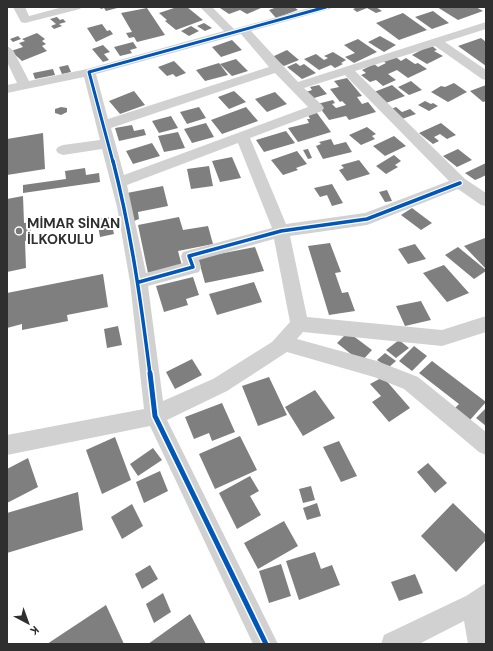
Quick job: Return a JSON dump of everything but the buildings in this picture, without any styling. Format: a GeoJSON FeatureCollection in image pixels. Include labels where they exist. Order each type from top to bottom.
{"type":"FeatureCollection","features":[{"type":"Feature","properties":{"kind":"street"},"geometry":{"type":"LineString","coordinates":[[19,7],[25,20],[76,7]]}},
{"type":"Feature","properties":{"kind":"street"},"geometry":{"type":"LineString","coordinates":[[119,182],[317,108],[297,86],[238,31],[206,7]]}},
{"type":"Feature","properties":{"kind":"street"},"geometry":{"type":"LineString","coordinates":[[7,89],[88,72],[326,7]]}},
{"type":"Feature","properties":{"kind":"street"},"geometry":{"type":"LineString","coordinates":[[297,86],[486,25]]}},
{"type":"Feature","properties":{"kind":"street"},"geometry":{"type":"LineString","coordinates":[[436,41],[486,76]]}},
{"type":"Feature","properties":{"kind":"street"},"geometry":{"type":"LineString","coordinates":[[7,50],[25,86]]}},
{"type":"Feature","properties":{"kind":"street"},"geometry":{"type":"LineString","coordinates":[[103,126],[277,68]]}},
{"type":"Feature","properties":{"kind":"street"},"geometry":{"type":"LineString","coordinates":[[347,70],[460,183],[486,201]]}},
{"type":"Feature","properties":{"kind":"street"},"geometry":{"type":"LineString","coordinates":[[88,72],[125,207],[139,282],[155,416],[266,644]]}},
{"type":"Feature","properties":{"kind":"street"},"geometry":{"type":"LineString","coordinates":[[242,136],[281,231],[300,324]]}},
{"type":"Feature","properties":{"kind":"street"},"geometry":{"type":"LineString","coordinates":[[63,150],[108,143]]}},
{"type":"Feature","properties":{"kind":"street"},"geometry":{"type":"LineString","coordinates":[[139,282],[193,267],[189,256],[281,231],[366,219],[460,183]]}},
{"type":"Feature","properties":{"kind":"street"},"geometry":{"type":"LineString","coordinates":[[300,324],[442,338],[486,324]]}},
{"type":"Feature","properties":{"kind":"street"},"geometry":{"type":"LineString","coordinates":[[7,445],[155,416],[173,406],[220,385],[279,348],[300,324]]}},
{"type":"Feature","properties":{"kind":"street"},"geometry":{"type":"LineString","coordinates":[[283,343],[377,369],[411,383],[486,445]]}},
{"type":"Feature","properties":{"kind":"street"},"geometry":{"type":"LineString","coordinates":[[393,644],[480,599],[480,644]]}},
{"type":"Feature","properties":{"kind":"cycle path"},"geometry":{"type":"LineString","coordinates":[[266,644],[155,416],[139,282],[125,207],[89,72],[326,7]]}},
{"type":"Feature","properties":{"kind":"cycle path"},"geometry":{"type":"LineString","coordinates":[[139,282],[193,267],[189,256],[281,231],[367,219],[460,183]]}},
{"type":"Feature","properties":{"kind":"place","name":"MİMAR SİNAN İLKOKULU"},"geometry":{"type":"Point","coordinates":[19,231]}}]}
